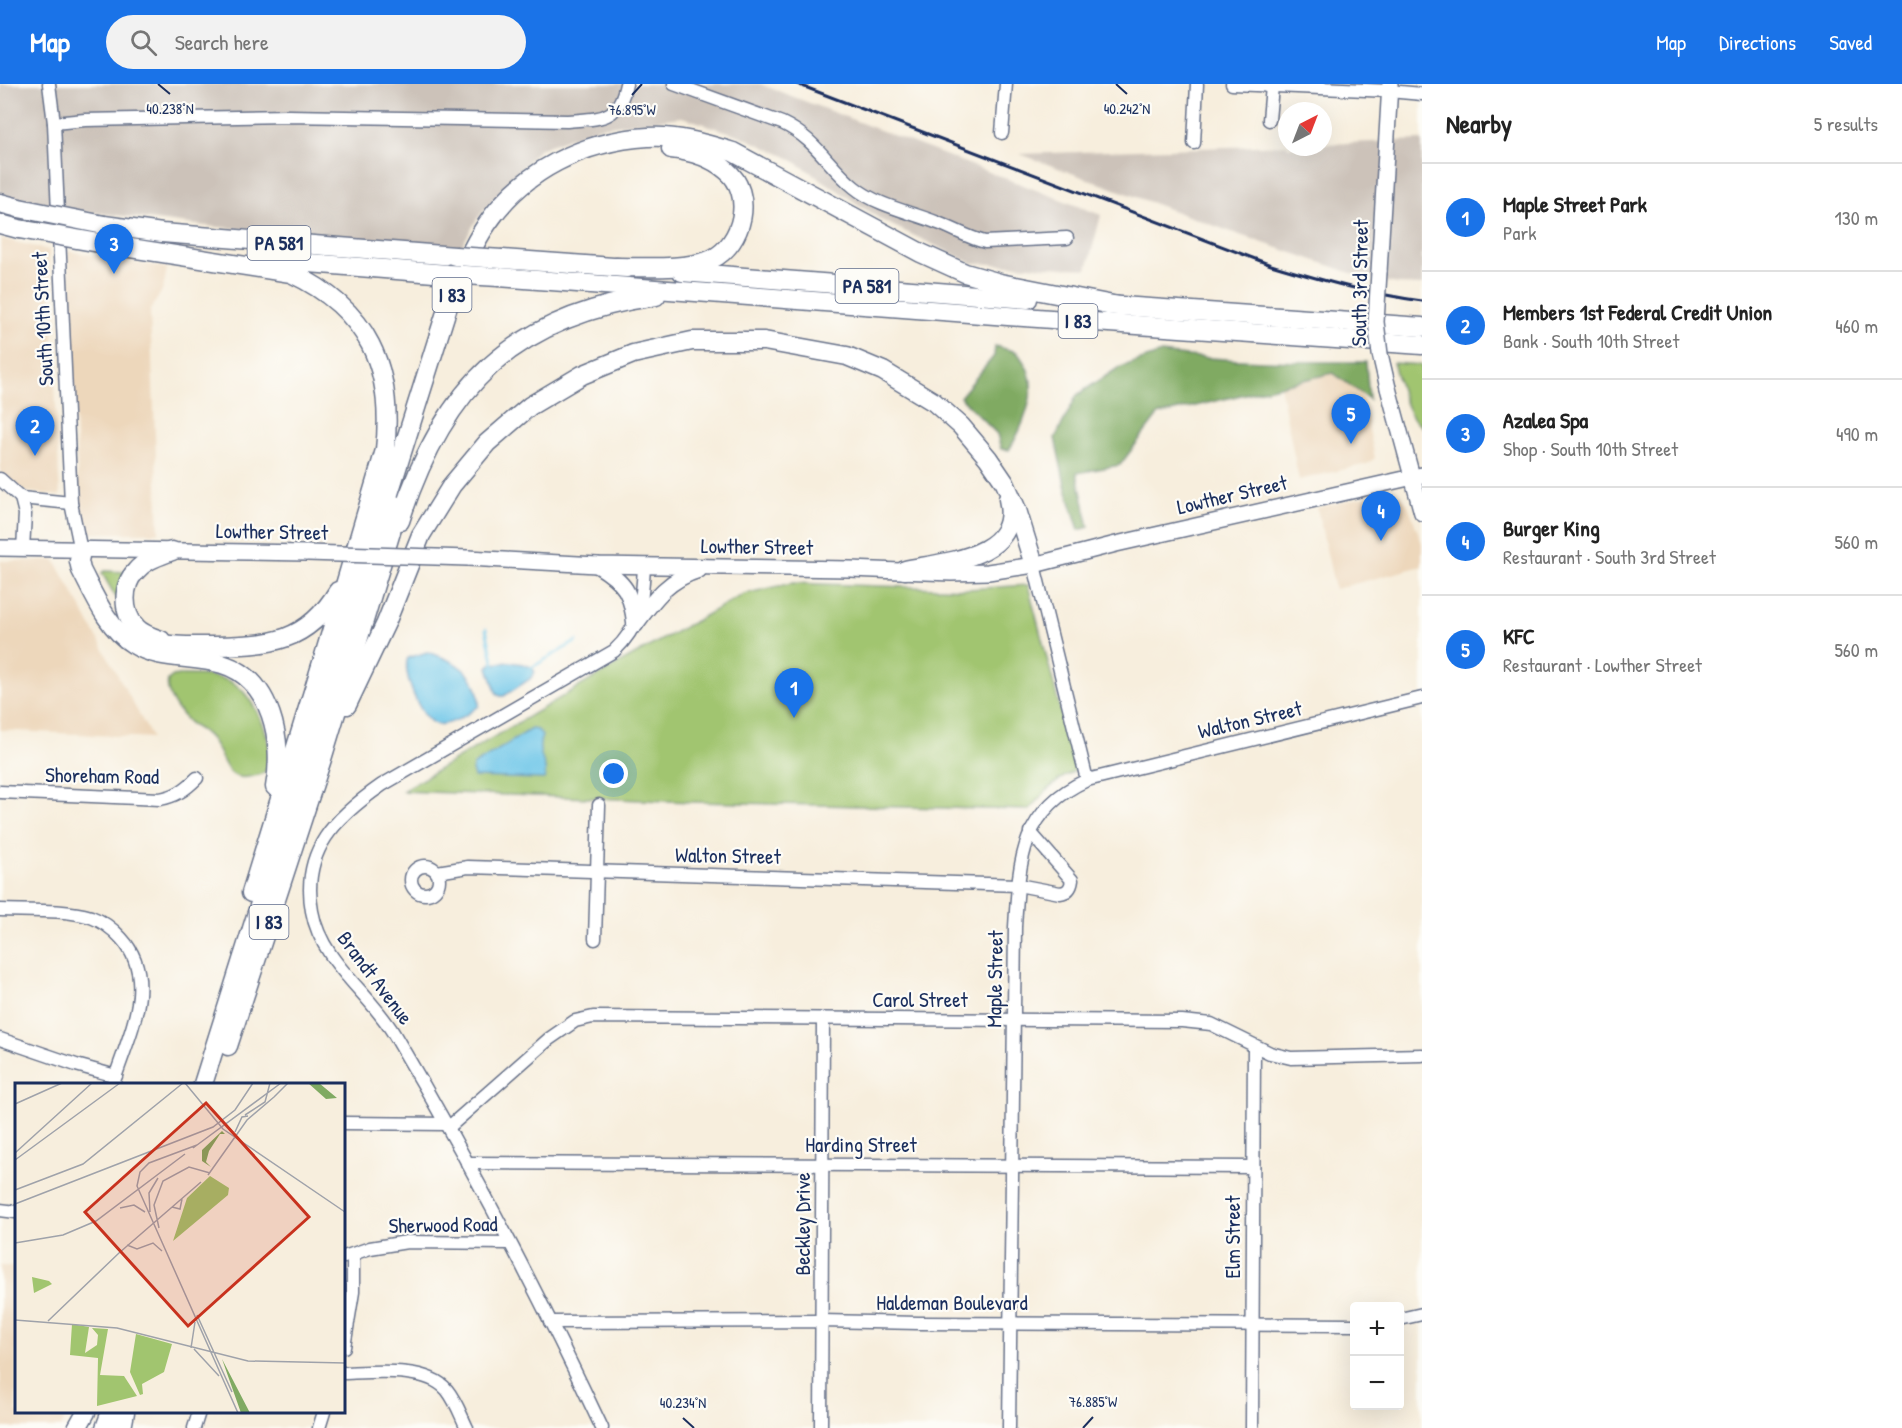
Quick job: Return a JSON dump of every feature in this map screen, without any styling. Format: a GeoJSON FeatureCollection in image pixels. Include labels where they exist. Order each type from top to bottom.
{"type":"FeatureCollection","features":[{"type":"Feature","properties":{"kind":"highway","name":"I 83"},"geometry":{"type":"LineString","coordinates":[[203,1083],[448,306],[475,243],[500,206],[518,189],[562,159],[590,147],[614,141],[650,137],[701,142],[742,156],[921,253],[965,273],[1119,306],[1422,327]]}},
{"type":"Feature","properties":{"kind":"highway"},"geometry":{"type":"LineString","coordinates":[[391,532],[393,511],[462,296],[484,249],[511,210],[542,184],[574,165],[625,150],[659,148],[679,150],[714,162],[733,177],[742,198],[741,220],[731,242],[713,259],[694,265],[616,267]]}},
{"type":"Feature","properties":{"kind":"highway","name":"PA 581"},"geometry":{"type":"LineString","coordinates":[[0,203],[104,225],[205,237],[455,256],[500,268],[734,294]]}},
{"type":"Feature","properties":{"kind":"highway","name":"PA 581"},"geometry":{"type":"LineString","coordinates":[[0,224],[120,246],[447,274],[500,268],[616,267],[1119,306]]}},
{"type":"Feature","properties":{"kind":"highway"},"geometry":{"type":"LineString","coordinates":[[120,246],[291,273],[322,291],[351,316],[363,330],[379,362],[385,385],[388,424],[385,450],[324,656],[266,839],[196,1083]]}},
{"type":"Feature","properties":{"kind":"highway","name":"I 83"},"geometry":{"type":"LineString","coordinates":[[215,1083],[322,759],[391,532],[399,522],[424,456],[454,406],[505,353],[529,337],[549,325],[575,315],[626,300],[657,296],[734,294],[1422,345]]}},
{"type":"Feature","properties":{"kind":"highway"},"geometry":{"type":"LineString","coordinates":[[322,759],[381,633],[421,535],[452,485],[487,443],[530,406],[582,375],[633,354],[692,340],[764,340],[848,356],[883,371],[934,402],[961,426],[988,458],[1005,483],[1017,510],[1034,565]]}},
{"type":"Feature","properties":{"kind":"highway"},"geometry":{"type":"LineString","coordinates":[[904,570],[975,556],[990,548],[1001,538],[1011,510],[1005,483]]}},
{"type":"Feature","properties":{"kind":"highway"},"geometry":{"type":"LineString","coordinates":[[81,551],[114,613],[123,625],[133,634],[159,645],[252,645],[279,641],[316,619],[328,606],[337,593],[352,559]]}},
{"type":"Feature","properties":{"kind":"highway"},"geometry":{"type":"LineString","coordinates":[[81,551],[79,561],[84,575],[109,621],[119,634],[145,651],[167,657],[221,664],[243,674],[260,691],[271,716],[277,752],[276,782],[266,839]]}},
{"type":"Feature","properties":{"kind":"highway"},"geometry":{"type":"LineString","coordinates":[[171,644],[148,635],[136,627],[127,611],[125,597],[128,584],[138,569],[147,561],[172,551]]}},
{"type":"Feature","properties":{"kind":"highway"},"geometry":{"type":"LineString","coordinates":[[77,1428],[85,1413]]}},
{"type":"Feature","properties":{"kind":"highway"},"geometry":{"type":"LineString","coordinates":[[91,1428],[96,1413]]}},
{"type":"Feature","properties":{"kind":"highway"},"geometry":{"type":"LineString","coordinates":[[105,1428],[111,1413]]}},
{"type":"Feature","properties":{"kind":"highway"},"geometry":{"type":"LineString","coordinates":[[122,1428],[125,1413]]}},
{"type":"Feature","properties":{"kind":"main road","name":"South 3rd Street"},"geometry":{"type":"LineString","coordinates":[[1390,87],[1376,322],[1388,388],[1419,472],[1422,513]]}},
{"type":"Feature","properties":{"kind":"main road","name":"Lowther Street"},"geometry":{"type":"LineString","coordinates":[[0,548],[307,553],[597,565],[974,573],[1034,565],[1419,472]]}},
{"type":"Feature","properties":{"kind":"main road"},"geometry":{"type":"LineString","coordinates":[[597,565],[624,585],[633,606],[635,625]]}},
{"type":"Feature","properties":{"kind":"main road"},"geometry":{"type":"LineString","coordinates":[[635,625],[664,588],[683,575],[709,567]]}},
{"type":"Feature","properties":{"kind":"street","name":"South 10th Street"},"geometry":{"type":"LineString","coordinates":[[49,84],[54,123],[71,503],[81,551]]}},
{"type":"Feature","properties":{"kind":"street"},"geometry":{"type":"LineString","coordinates":[[54,123],[85,120],[278,116],[567,121],[611,114],[618,106],[626,84]]}},
{"type":"Feature","properties":{"kind":"street"},"geometry":{"type":"LineString","coordinates":[[674,84],[798,130],[863,194],[940,223],[973,239],[985,242],[1067,238]]}},
{"type":"Feature","properties":{"kind":"street"},"geometry":{"type":"LineString","coordinates":[[1002,133],[1006,84]]}},
{"type":"Feature","properties":{"kind":"street"},"geometry":{"type":"LineString","coordinates":[[1194,143],[1197,84]]}},
{"type":"Feature","properties":{"kind":"street"},"geometry":{"type":"LineString","coordinates":[[1232,84],[1390,87],[1422,94]]}},
{"type":"Feature","properties":{"kind":"street"},"geometry":{"type":"LineString","coordinates":[[1269,120],[1272,86]]}},
{"type":"Feature","properties":{"kind":"street"},"geometry":{"type":"LineString","coordinates":[[0,479],[21,498],[25,514],[23,549]]}},
{"type":"Feature","properties":{"kind":"street"},"geometry":{"type":"LineString","coordinates":[[21,498],[71,503]]}},
{"type":"Feature","properties":{"kind":"street"},"geometry":{"type":"LineString","coordinates":[[1034,565],[1087,780]]}},
{"type":"Feature","properties":{"kind":"street","name":"Brandt Avenue"},"geometry":{"type":"LineString","coordinates":[[602,1428],[550,1322],[448,1126],[387,1022],[346,976],[318,934],[311,910],[310,895],[316,857],[330,830],[356,803],[390,780],[614,651],[631,633],[635,625],[641,604],[644,566]]}},
{"type":"Feature","properties":{"kind":"street","name":"Walton Street"},"geometry":{"type":"LineString","coordinates":[[1087,780],[1422,698]]}},
{"type":"Feature","properties":{"kind":"street","name":"Shoreham Road"},"geometry":{"type":"LineString","coordinates":[[0,792],[159,799],[174,796],[185,790],[197,778]]}},
{"type":"Feature","properties":{"kind":"street","name":"Maple Street"},"geometry":{"type":"LineString","coordinates":[[1009,1428],[1013,1020],[1018,885],[1023,853],[1030,832],[1053,802],[1087,780]]}},
{"type":"Feature","properties":{"kind":"street"},"geometry":{"type":"LineString","coordinates":[[595,939],[599,805]]}},
{"type":"Feature","properties":{"kind":"street","name":"Walton Street"},"geometry":{"type":"LineString","coordinates":[[437,872],[468,867],[1018,885],[1060,893],[1067,891],[1072,880],[1030,832]]}},
{"type":"Feature","properties":{"kind":"street"},"geometry":{"type":"LineString","coordinates":[[0,910],[90,917],[107,926],[127,944],[139,968],[140,992],[115,1080],[99,1072],[0,1039]]}},
{"type":"Feature","properties":{"kind":"street","name":"Carol Street"},"geometry":{"type":"LineString","coordinates":[[448,1126],[549,1039],[580,1019],[633,1017],[1202,1022],[1211,1024],[1270,1053],[1291,1058],[1422,1056]]}},
{"type":"Feature","properties":{"kind":"street","name":"Beckley Drive"},"geometry":{"type":"LineString","coordinates":[[821,1428],[823,1019]]}},
{"type":"Feature","properties":{"kind":"street","name":"Elm Street"},"geometry":{"type":"LineString","coordinates":[[1252,1428],[1254,1046]]}},
{"type":"Feature","properties":{"kind":"street"},"geometry":{"type":"LineString","coordinates":[[345,1123],[448,1126]]}},
{"type":"Feature","properties":{"kind":"street","name":"Harding Street"},"geometry":{"type":"LineString","coordinates":[[467,1163],[822,1163],[1253,1167]]}},
{"type":"Feature","properties":{"kind":"street"},"geometry":{"type":"LineString","coordinates":[[0,1210],[15,1212]]}},
{"type":"Feature","properties":{"kind":"street","name":"Sherwood Road"},"geometry":{"type":"LineString","coordinates":[[348,1256],[370,1248],[407,1242],[509,1243]]}},
{"type":"Feature","properties":{"kind":"street"},"geometry":{"type":"LineString","coordinates":[[345,1341],[353,1292],[348,1256]]}},
{"type":"Feature","properties":{"kind":"street"},"geometry":{"type":"LineString","coordinates":[[1404,1318],[1422,1314]]}},
{"type":"Feature","properties":{"kind":"street","name":"Haldeman Boulevard"},"geometry":{"type":"LineString","coordinates":[[550,1322],[821,1321],[1350,1325]]}},
{"type":"Feature","properties":{"kind":"street"},"geometry":{"type":"LineString","coordinates":[[345,1373],[390,1372],[417,1375],[434,1380],[453,1398],[467,1428]]}},
{"type":"Feature","properties":{"kind":"street"},"geometry":{"type":"LineString","coordinates":[[194,1428],[199,1413]]}},
{"type":"Feature","properties":{"kind":"street"},"geometry":{"type":"LineString","coordinates":[[319,1428],[324,1413]]}},
{"type":"Feature","properties":{"kind":"shaded area"},"geometry":{"type":"Polygon","coordinates":[[[0,84],[760,84],[1101,215],[1087,269],[972,263],[883,221],[791,159],[741,136],[682,117],[600,127],[539,149],[477,219],[461,247],[205,226],[81,211],[0,194],[0,84]]]}},
{"type":"Feature","properties":{"kind":"shaded area"},"geometry":{"type":"Polygon","coordinates":[[[1422,140],[1422,285],[1398,284],[1360,276],[1234,233],[1020,154],[1278,145],[1278,156],[1332,156],[1332,144],[1422,140]]]}},
{"type":"Feature","properties":{"kind":"shaded area"},"geometry":{"type":"Polygon","coordinates":[[[0,238],[49,250],[60,496],[19,491],[0,473],[0,238]]]}},
{"type":"Feature","properties":{"kind":"shaded area"},"geometry":{"type":"Polygon","coordinates":[[[68,251],[167,268],[163,289],[150,311],[159,533],[91,533],[87,530],[79,509],[68,251]]]}},
{"type":"Feature","properties":{"kind":"shaded area"},"geometry":{"type":"Polygon","coordinates":[[[1356,368],[1375,458],[1367,464],[1299,480],[1280,385],[1356,368]]]}},
{"type":"Feature","properties":{"kind":"shaded area"},"geometry":{"type":"Polygon","coordinates":[[[1385,492],[1401,496],[1408,505],[1422,543],[1422,566],[1335,589],[1317,508],[1385,492]]]}},
{"type":"Feature","properties":{"kind":"shaded area"},"geometry":{"type":"Polygon","coordinates":[[[55,560],[152,738],[0,730],[0,561],[55,560]]]}},
{"type":"Feature","properties":{"kind":"shaded area"},"geometry":{"type":"Polygon","coordinates":[[[0,1266],[15,1266],[15,1413],[68,1413],[60,1428],[0,1428],[0,1266]]]}},
{"type":"Feature","properties":{"kind":"green space"},"geometry":{"type":"Polygon","coordinates":[[[995,346],[1017,352],[1027,367],[1031,382],[1026,412],[1009,450],[1001,449],[997,434],[960,397],[994,356],[995,346]]]}},
{"type":"Feature","properties":{"kind":"green space"},"geometry":{"type":"Polygon","coordinates":[[[1161,353],[1238,360],[1366,362],[1369,399],[1333,373],[1158,415],[1120,465],[1077,473],[1089,527],[1079,530],[1066,489],[1055,438],[1077,395],[1118,368],[1161,353]]]}},
{"type":"Feature","properties":{"kind":"green space"},"geometry":{"type":"Polygon","coordinates":[[[1393,363],[1422,365],[1422,427],[1407,406],[1393,363]]]}},
{"type":"Feature","properties":{"kind":"green space"},"geometry":{"type":"Polygon","coordinates":[[[104,571],[128,572],[118,601],[102,573],[104,571]]]}},
{"type":"Feature","properties":{"kind":"green space"},"geometry":{"type":"Polygon","coordinates":[[[792,583],[968,589],[1028,585],[1076,770],[1050,787],[1029,810],[694,802],[402,791],[616,665],[744,594],[792,583]]]}},
{"type":"Feature","properties":{"kind":"green space"},"geometry":{"type":"Polygon","coordinates":[[[179,675],[220,678],[233,683],[249,698],[262,721],[269,746],[268,767],[262,774],[239,777],[228,770],[213,741],[189,722],[177,709],[169,694],[168,680],[179,675]]]}},
{"type":"Feature","properties":{"kind":"water"},"geometry":{"type":"Polygon","coordinates":[[[427,652],[447,659],[464,670],[475,685],[479,706],[447,724],[436,724],[430,721],[414,695],[407,673],[408,658],[427,652]]]}},
{"type":"Feature","properties":{"kind":"water"},"geometry":{"type":"Polygon","coordinates":[[[510,662],[527,665],[535,672],[530,679],[504,696],[500,696],[496,692],[488,667],[491,664],[510,662]]]}},
{"type":"Feature","properties":{"kind":"water"},"geometry":{"type":"Polygon","coordinates":[[[531,729],[538,730],[542,736],[540,748],[545,769],[544,779],[474,777],[472,770],[474,765],[531,729]]]}},
{"type":"Feature","properties":{"kind":"waterway"},"geometry":{"type":"LineString","coordinates":[[486,629],[494,665]]}},
{"type":"Feature","properties":{"kind":"waterway"},"geometry":{"type":"LineString","coordinates":[[529,669],[577,641]]}},
{"type":"Feature","properties":{"kind":"railway"},"geometry":{"type":"LineString","coordinates":[[797,84],[1271,265],[1327,281],[1422,301]]}},
{"type":"Feature","properties":{"kind":"place","name":"Azalea Spa"},"geometry":{"type":"Point","coordinates":[114,274]}},
{"type":"Feature","properties":{"kind":"place","name":"KFC"},"geometry":{"type":"Point","coordinates":[1351,444]}},
{"type":"Feature","properties":{"kind":"place","name":"Members 1st Federal Credit Union"},"geometry":{"type":"Point","coordinates":[35,456]}},
{"type":"Feature","properties":{"kind":"place","name":"Burger King"},"geometry":{"type":"Point","coordinates":[1381,541]}},
{"type":"Feature","properties":{"kind":"place","name":"Maple Street Park"},"geometry":{"type":"Point","coordinates":[794,718]}}]}
